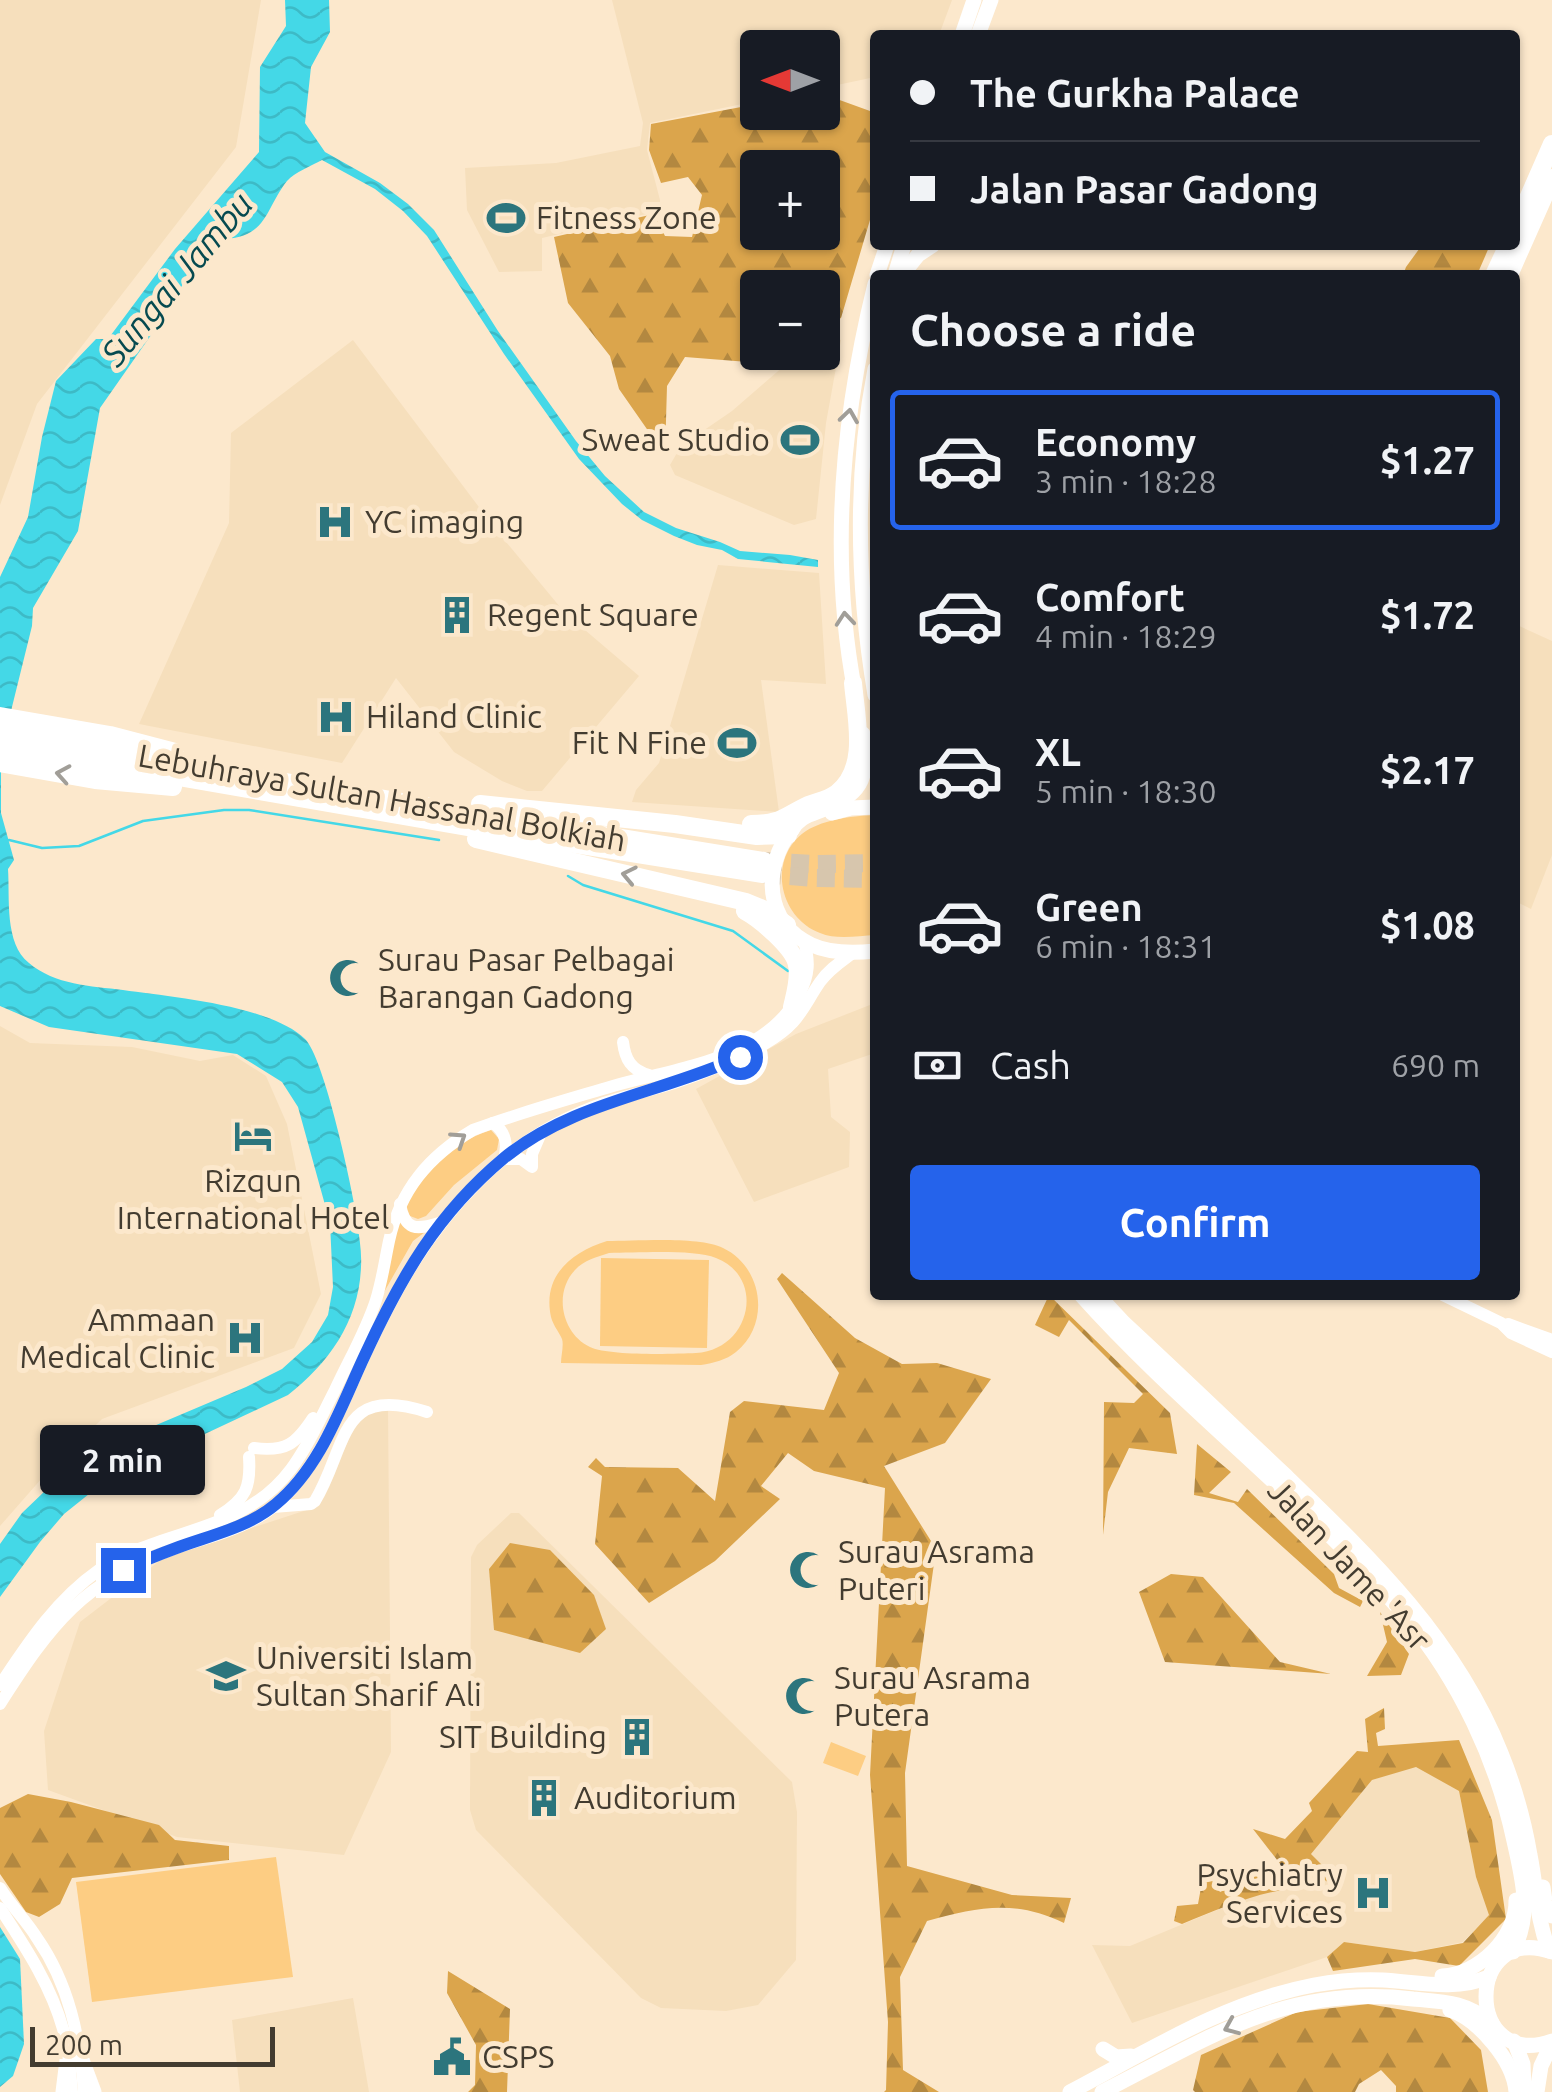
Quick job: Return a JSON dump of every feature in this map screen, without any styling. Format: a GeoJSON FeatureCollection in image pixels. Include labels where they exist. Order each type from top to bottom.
{"type":"FeatureCollection","features":[{"type":"Feature","properties":{"kind":"highway"},"geometry":{"type":"LineString","coordinates":[[1520,217],[1552,144]]}},
{"type":"Feature","properties":{"kind":"highway"},"geometry":{"type":"LineString","coordinates":[[1511,270],[1552,178]]}},
{"type":"Feature","properties":{"kind":"highway"},"geometry":{"type":"LineString","coordinates":[[675,824],[771,824],[833,796],[857,761],[853,683]]}},
{"type":"Feature","properties":{"kind":"highway"},"geometry":{"type":"LineString","coordinates":[[0,716],[33,745],[0,763]]}},
{"type":"Feature","properties":{"kind":"highway","name":"Lebuhraya Sultan Hassanal Bolkiah"},"geometry":{"type":"LineString","coordinates":[[0,733],[33,745],[265,793],[764,867],[282,781],[33,745],[0,746]]}},
{"type":"Feature","properties":{"kind":"highway"},"geometry":{"type":"LineString","coordinates":[[390,800],[488,805],[757,836],[790,832]]}},
{"type":"Feature","properties":{"kind":"highway"},"geometry":{"type":"LineString","coordinates":[[359,809],[549,858],[746,902],[763,908],[787,925]]}},
{"type":"Feature","properties":{"kind":"highway"},"geometry":{"type":"LineString","coordinates":[[687,888],[750,914],[793,954],[798,969],[792,1007]]}},
{"type":"Feature","properties":{"kind":"main road"},"geometry":{"type":"LineString","coordinates":[[954,30],[965,0]]}},
{"type":"Feature","properties":{"kind":"main road"},"geometry":{"type":"LineString","coordinates":[[964,30],[974,0]]}},
{"type":"Feature","properties":{"kind":"main road"},"geometry":{"type":"LineString","coordinates":[[980,30],[991,0]]}},
{"type":"Feature","properties":{"kind":"main road"},"geometry":{"type":"LineString","coordinates":[[906,270],[925,250]]}},
{"type":"Feature","properties":{"kind":"main road"},"geometry":{"type":"LineString","coordinates":[[870,307],[854,382],[842,498],[842,583],[853,683],[866,750],[864,776],[850,796],[796,823],[772,868],[771,881],[776,904],[787,925],[804,942],[826,950],[870,951]]}},
{"type":"Feature","properties":{"kind":"main road"},"geometry":{"type":"LineString","coordinates":[[870,407],[862,468],[860,558],[870,662]]}},
{"type":"Feature","properties":{"kind":"main road"},"geometry":{"type":"LineString","coordinates":[[790,832],[832,813],[870,808]]}},
{"type":"Feature","properties":{"kind":"main road","name":"Jalan Jame 'Asr"},"geometry":{"type":"LineString","coordinates":[[1085,1300],[1112,1330],[1321,1528],[1406,1617],[1438,1662],[1480,1737],[1497,1778],[1515,1846],[1525,1918],[1513,1952]]}},
{"type":"Feature","properties":{"kind":"main road","name":"Jalan Jame 'Asr"},"geometry":{"type":"LineString","coordinates":[[1103,1300],[1371,1560],[1424,1618],[1458,1667],[1481,1707],[1509,1774],[1531,1857],[1538,1919],[1550,1952]]}},
{"type":"Feature","properties":{"kind":"main road"},"geometry":{"type":"LineString","coordinates":[[1382,1988],[1392,1975],[1459,1974],[1470,1970],[1494,1948],[1512,1927],[1515,1916],[1515,1846]]}},
{"type":"Feature","properties":{"kind":"main road"},"geometry":{"type":"LineString","coordinates":[[1531,1857],[1540,1868],[1545,1901],[1552,1916]]}},
{"type":"Feature","properties":{"kind":"main road"},"geometry":{"type":"LineString","coordinates":[[1492,2023],[1484,1996],[1498,1962],[1513,1952],[1531,1948],[1550,1952]]}},
{"type":"Feature","properties":{"kind":"main road"},"geometry":{"type":"LineString","coordinates":[[1070,2092],[1204,2021],[1272,1995],[1316,1985],[1455,1985],[1489,1977]]}},
{"type":"Feature","properties":{"kind":"main road"},"geometry":{"type":"LineString","coordinates":[[1382,1988],[1394,2000],[1455,2011],[1468,2019],[1506,2060],[1515,2078],[1516,2092]]}},
{"type":"Feature","properties":{"kind":"main road"},"geometry":{"type":"LineString","coordinates":[[1102,2092],[1243,2021],[1320,1999],[1382,1988],[1476,2010],[1514,2041],[1534,2045],[1552,2042]]}},
{"type":"Feature","properties":{"kind":"main road"},"geometry":{"type":"LineString","coordinates":[[1514,2041],[1523,2064],[1524,2092]]}},
{"type":"Feature","properties":{"kind":"main road"},"geometry":{"type":"LineString","coordinates":[[1538,2092],[1541,2066],[1552,2042]]}},
{"type":"Feature","properties":{"kind":"main road"},"geometry":{"type":"LineString","coordinates":[[1102,2049],[1120,2057],[1142,2053]]}},
{"type":"Feature","properties":{"kind":"main road"},"geometry":{"type":"LineString","coordinates":[[63,2092],[75,2056]]}},
{"type":"Feature","properties":{"kind":"main road"},"geometry":{"type":"LineString","coordinates":[[75,2056],[94,2092]]}},
{"type":"Feature","properties":{"kind":"main road"},"geometry":{"type":"LineString","coordinates":[[1546,2092],[1552,2069]]}},
{"type":"Feature","properties":{"kind":"street"},"geometry":{"type":"LineString","coordinates":[[0,1685],[63,1600],[99,1570],[147,1546],[212,1525],[253,1506],[277,1486],[307,1444],[368,1320],[378,1296],[400,1204],[416,1178],[442,1151],[492,1123],[697,1063],[765,1034],[778,1024],[802,990],[808,971],[804,942]]}},
{"type":"Feature","properties":{"kind":"street"},"geometry":{"type":"LineString","coordinates":[[291,1500],[413,1261],[478,1182],[541,1132],[604,1103],[712,1070],[769,1042],[794,1024],[820,981],[854,952]]}},
{"type":"Feature","properties":{"kind":"street"},"geometry":{"type":"LineString","coordinates":[[623,1042],[628,1062],[635,1070],[652,1075]]}},
{"type":"Feature","properties":{"kind":"street"},"geometry":{"type":"LineString","coordinates":[[492,1123],[499,1127],[506,1142],[504,1159]]}},
{"type":"Feature","properties":{"kind":"street"},"geometry":{"type":"LineString","coordinates":[[504,1159],[520,1159],[532,1166],[532,1154],[541,1132]]}},
{"type":"Feature","properties":{"kind":"street"},"geometry":{"type":"LineString","coordinates":[[400,1204],[402,1216],[411,1226],[442,1222]]}},
{"type":"Feature","properties":{"kind":"street"},"geometry":{"type":"LineString","coordinates":[[1454,1300],[1500,1323],[1552,1340]]}},
{"type":"Feature","properties":{"kind":"street"},"geometry":{"type":"LineString","coordinates":[[1500,1323],[1511,1333],[1552,1352]]}},
{"type":"Feature","properties":{"kind":"street"},"geometry":{"type":"LineString","coordinates":[[212,1525],[247,1489],[251,1452],[282,1448],[297,1440],[334,1390]]}},
{"type":"Feature","properties":{"kind":"street"},"geometry":{"type":"LineString","coordinates":[[0,1704],[69,1609],[105,1580],[145,1560],[228,1531],[291,1500],[316,1501],[346,1428],[362,1411],[387,1404],[427,1412]]}},
{"type":"Feature","properties":{"kind":"street"},"geometry":{"type":"LineString","coordinates":[[0,1888],[38,1938],[67,1997],[75,2020],[72,2092]]}},
{"type":"Feature","properties":{"kind":"street"},"geometry":{"type":"LineString","coordinates":[[0,1908],[34,1964],[59,2018],[84,2092]]}},
{"type":"Feature","properties":{"kind":"street"},"geometry":{"type":"LineString","coordinates":[[38,1938],[32,1944],[33,1952],[57,2002],[59,2018]]}},
{"type":"Feature","properties":{"kind":"shaded area"},"geometry":{"type":"Polygon","coordinates":[[[0,0],[261,0],[236,147],[37,404],[0,505],[0,0]]]}},
{"type":"Feature","properties":{"kind":"shaded area"},"geometry":{"type":"Polygon","coordinates":[[[612,0],[952,0],[941,30],[870,30],[870,78],[840,84],[840,30],[740,30],[740,104],[650,123],[647,150],[660,208],[542,238],[542,271],[499,272],[467,210],[465,168],[556,163],[640,146],[643,123],[612,0]]]}},
{"type":"Feature","properties":{"kind":"shaded area"},"geometry":{"type":"Polygon","coordinates":[[[353,340],[497,531],[565,613],[639,676],[542,791],[527,791],[502,781],[454,752],[396,678],[342,763],[139,724],[229,523],[231,433],[353,340]]]}},
{"type":"Feature","properties":{"kind":"shaded area"},"geometry":{"type":"Polygon","coordinates":[[[779,370],[836,370],[816,519],[794,525],[675,475],[670,465],[681,446],[732,411],[779,370]]]}},
{"type":"Feature","properties":{"kind":"shaded area"},"geometry":{"type":"Polygon","coordinates":[[[718,565],[819,573],[826,684],[761,680],[779,812],[632,802],[636,790],[659,763],[718,565]]]}},
{"type":"Feature","properties":{"kind":"shaded area"},"geometry":{"type":"Polygon","coordinates":[[[1520,626],[1552,641],[1552,855],[1531,909],[1520,904],[1520,626]]]}},
{"type":"Feature","properties":{"kind":"shaded area"},"geometry":{"type":"Polygon","coordinates":[[[870,816],[870,935],[840,937],[820,933],[795,914],[783,886],[782,870],[794,842],[806,831],[839,819],[870,816]]]}},
{"type":"Feature","properties":{"kind":"shaded area"},"geometry":{"type":"Polygon","coordinates":[[[870,1005],[870,1055],[828,1069],[831,1117],[850,1132],[849,1167],[754,1202],[696,1089],[796,1034],[870,1005]]]}},
{"type":"Feature","properties":{"kind":"shaded area"},"geometry":{"type":"Polygon","coordinates":[[[0,1026],[30,1043],[132,1047],[200,1061],[233,1055],[266,1076],[287,1124],[321,1294],[294,1348],[102,1419],[0,1526],[0,1026]]]}},
{"type":"Feature","properties":{"kind":"shaded area"},"geometry":{"type":"Polygon","coordinates":[[[491,1130],[499,1139],[497,1150],[454,1185],[426,1216],[410,1216],[405,1209],[429,1170],[461,1143],[491,1130]]]}},
{"type":"Feature","properties":{"kind":"shaded area"},"geometry":{"type":"Polygon","coordinates":[[[397,1216],[425,1232],[413,1241],[383,1294],[397,1216]]]}},
{"type":"Feature","properties":{"kind":"shaded area"},"geometry":{"type":"Polygon","coordinates":[[[607,1241],[699,1242],[723,1248],[736,1257],[747,1268],[758,1297],[758,1312],[747,1340],[728,1357],[701,1365],[561,1363],[563,1341],[551,1317],[551,1289],[572,1259],[607,1241]],[[609,1253],[582,1264],[564,1290],[567,1323],[580,1341],[590,1347],[626,1353],[696,1353],[714,1349],[740,1327],[746,1296],[742,1281],[732,1268],[716,1258],[694,1253],[609,1253]]]}},
{"type":"Feature","properties":{"kind":"shaded area"},"geometry":{"type":"Polygon","coordinates":[[[601,1258],[709,1260],[707,1348],[600,1346],[601,1258]]]}},
{"type":"Feature","properties":{"kind":"shaded area","name":"Universiti Islam Sultan Sharif Ali"},"geometry":{"type":"Polygon","coordinates":[[[388,1408],[391,1752],[344,1855],[177,1837],[48,1790],[44,1731],[80,1622],[166,1556],[319,1506],[360,1414],[388,1408]]]}},
{"type":"Feature","properties":{"kind":"shaded area"},"geometry":{"type":"Polygon","coordinates":[[[511,1513],[519,1513],[792,1782],[797,1812],[796,1960],[758,2005],[726,2011],[661,2008],[641,1998],[476,1830],[470,1810],[471,1557],[477,1545],[511,1513]]]}},
{"type":"Feature","properties":{"kind":"shaded area"},"geometry":{"type":"Polygon","coordinates":[[[831,1742],[866,1756],[858,1776],[823,1763],[831,1742]]]}},
{"type":"Feature","properties":{"kind":"shaded area","name":"Psychiatry Services"},"geometry":{"type":"Polygon","coordinates":[[[1416,1766],[1459,1791],[1476,1877],[1490,1915],[1463,1942],[1415,1952],[1344,1942],[1327,1957],[1132,2023],[1092,1945],[1130,1946],[1246,1898],[1284,1888],[1309,1887],[1313,1871],[1339,1882],[1311,1854],[1372,1780],[1416,1766]]]}},
{"type":"Feature","properties":{"kind":"shaded area"},"geometry":{"type":"Polygon","coordinates":[[[276,1857],[293,1977],[92,2002],[76,1882],[276,1857]]]}},
{"type":"Feature","properties":{"kind":"shaded area"},"geometry":{"type":"Polygon","coordinates":[[[353,1998],[369,2092],[240,2092],[232,2020],[353,1998]]]}},
{"type":"Feature","properties":{"kind":"green space"},"geometry":{"type":"Polygon","coordinates":[[[840,100],[870,111],[870,220],[841,318],[840,270],[740,270],[740,361],[685,357],[667,386],[665,455],[619,389],[610,356],[568,303],[554,237],[654,214],[665,236],[692,237],[702,195],[688,177],[661,183],[649,150],[651,124],[740,107],[740,130],[840,130],[840,100]]]}},
{"type":"Feature","properties":{"kind":"green space"},"geometry":{"type":"Polygon","coordinates":[[[1418,250],[1488,250],[1479,270],[1405,270],[1418,250]]]}},
{"type":"Feature","properties":{"kind":"green space"},"geometry":{"type":"Polygon","coordinates":[[[782,1273],[855,1338],[902,1364],[937,1363],[991,1379],[945,1443],[884,1466],[936,1549],[905,1773],[907,1866],[1012,1895],[1071,1898],[1064,1923],[1012,1908],[963,1912],[927,1921],[900,1977],[903,2070],[939,2092],[884,2092],[888,2022],[870,1775],[885,1488],[814,1471],[788,1453],[761,1486],[780,1499],[715,1561],[649,1603],[595,1544],[602,1476],[588,1467],[596,1458],[605,1467],[678,1468],[715,1501],[730,1412],[744,1401],[824,1410],[839,1373],[777,1279],[782,1273]]]}},
{"type":"Feature","properties":{"kind":"green space"},"geometry":{"type":"Polygon","coordinates":[[[1047,1300],[1054,1300],[1170,1413],[1177,1454],[1129,1448],[1108,1492],[1103,1535],[1104,1402],[1134,1403],[1143,1394],[1069,1320],[1059,1337],[1035,1325],[1047,1300]]]}},
{"type":"Feature","properties":{"kind":"green space"},"geometry":{"type":"Polygon","coordinates":[[[1197,1444],[1231,1472],[1209,1493],[1238,1502],[1247,1489],[1334,1574],[1339,1588],[1363,1601],[1360,1607],[1334,1593],[1234,1503],[1194,1495],[1197,1444]]]}},
{"type":"Feature","properties":{"kind":"green space"},"geometry":{"type":"Polygon","coordinates":[[[510,1543],[550,1550],[594,1595],[606,1629],[580,1653],[494,1630],[489,1569],[510,1543]]]}},
{"type":"Feature","properties":{"kind":"green space"},"geometry":{"type":"Polygon","coordinates":[[[1171,1574],[1203,1577],[1280,1662],[1331,1674],[1165,1662],[1139,1592],[1171,1574]]]}},
{"type":"Feature","properties":{"kind":"green space"},"geometry":{"type":"Polygon","coordinates":[[[1380,1612],[1409,1654],[1401,1675],[1367,1676],[1387,1642],[1380,1612]]]}},
{"type":"Feature","properties":{"kind":"green space"},"geometry":{"type":"Polygon","coordinates":[[[1384,1708],[1385,1729],[1376,1733],[1378,1746],[1459,1740],[1492,1820],[1506,1919],[1459,1966],[1415,1959],[1333,1971],[1327,1957],[1344,1942],[1415,1952],[1463,1943],[1489,1915],[1476,1877],[1459,1791],[1416,1767],[1372,1780],[1311,1854],[1339,1882],[1335,1887],[1313,1872],[1309,1887],[1260,1895],[1182,1924],[1174,1921],[1177,1906],[1198,1904],[1202,1882],[1211,1879],[1220,1892],[1281,1865],[1253,1829],[1285,1839],[1312,1811],[1309,1803],[1357,1751],[1368,1752],[1365,1719],[1384,1708]]]}},
{"type":"Feature","properties":{"kind":"green space"},"geometry":{"type":"Polygon","coordinates":[[[28,1794],[159,1825],[175,1840],[229,1846],[229,1860],[72,1878],[60,1904],[39,1917],[26,1912],[0,1874],[0,1808],[28,1794]]]}},
{"type":"Feature","properties":{"kind":"green space"},"geometry":{"type":"Polygon","coordinates":[[[448,1971],[510,2009],[507,2092],[468,2092],[475,2085],[476,2045],[447,1993],[448,1971]]]}},
{"type":"Feature","properties":{"kind":"green space"},"geometry":{"type":"Polygon","coordinates":[[[1368,2004],[1450,2018],[1481,2050],[1488,2092],[1396,2092],[1396,2086],[1381,2070],[1359,2084],[1355,2092],[1193,2090],[1201,2055],[1297,2012],[1368,2004]]]}},
{"type":"Feature","properties":{"kind":"water","name":"Sungai Jambu"},"geometry":{"type":"Polygon","coordinates":[[[285,0],[329,0],[330,32],[311,67],[305,123],[325,152],[380,183],[434,230],[498,331],[605,476],[644,512],[676,528],[740,551],[818,560],[818,567],[738,559],[722,550],[674,536],[642,520],[622,504],[579,459],[427,236],[375,189],[322,160],[290,178],[258,227],[225,239],[183,284],[100,408],[78,531],[33,608],[1,771],[1,813],[14,860],[8,869],[12,932],[21,954],[50,976],[86,986],[245,1010],[289,1027],[305,1039],[329,1096],[350,1182],[361,1250],[359,1287],[339,1339],[303,1383],[288,1395],[128,1470],[94,1490],[64,1514],[0,1597],[0,1544],[22,1513],[46,1490],[75,1465],[109,1445],[282,1369],[312,1342],[328,1315],[333,1287],[330,1223],[298,1107],[282,1082],[237,1054],[49,1027],[0,1006],[0,577],[28,517],[56,381],[96,339],[108,339],[175,249],[259,152],[260,67],[286,26],[285,0]]]}},
{"type":"Feature","properties":{"kind":"water"},"geometry":{"type":"Polygon","coordinates":[[[0,1927],[20,1959],[24,2044],[13,2076],[0,2087],[0,1927]]]}},
{"type":"Feature","properties":{"kind":"waterway"},"geometry":{"type":"LineString","coordinates":[[9,840],[42,848],[79,846],[143,821],[224,810],[249,810],[439,840]]}},
{"type":"Feature","properties":{"kind":"waterway"},"geometry":{"type":"LineString","coordinates":[[568,876],[583,885],[733,931],[788,971]]}},
{"type":"Feature","properties":{"kind":"tunnel"},"geometry":{"type":"LineString","coordinates":[[764,861],[870,863]]}},
{"type":"Feature","properties":{"kind":"tunnel"},"geometry":{"type":"LineString","coordinates":[[763,874],[870,879]]}},
{"type":"Feature","properties":{"kind":"place","name":"Fitness Zone"},"geometry":{"type":"Point","coordinates":[506,218]}},
{"type":"Feature","properties":{"kind":"place","name":"Sweat Studio"},"geometry":{"type":"Point","coordinates":[800,440]}},
{"type":"Feature","properties":{"kind":"place","name":"YC imaging"},"geometry":{"type":"Point","coordinates":[335,522]}},
{"type":"Feature","properties":{"kind":"place","name":"Regent Square"},"geometry":{"type":"Point","coordinates":[457,615]}},
{"type":"Feature","properties":{"kind":"place","name":"Hiland Clinic"},"geometry":{"type":"Point","coordinates":[336,717]}},
{"type":"Feature","properties":{"kind":"place","name":"Fit N Fine"},"geometry":{"type":"Point","coordinates":[737,743]}},
{"type":"Feature","properties":{"kind":"place","name":"Surau Pasar Pelbagai Barangan Gadong"},"geometry":{"type":"Point","coordinates":[348,978]}},
{"type":"Feature","properties":{"kind":"place","name":"Rizqun International Hotel"},"geometry":{"type":"Point","coordinates":[253,1136]}},
{"type":"Feature","properties":{"kind":"place","name":"Ammaan Medical Clinic"},"geometry":{"type":"Point","coordinates":[245,1338]}},
{"type":"Feature","properties":{"kind":"place","name":"Surau Asrama Puteri"},"geometry":{"type":"Point","coordinates":[808,1570]}},
{"type":"Feature","properties":{"kind":"place","name":"Universiti Islam Sultan Sharif Ali"},"geometry":{"type":"Point","coordinates":[226,1676]}},
{"type":"Feature","properties":{"kind":"place","name":"Surau Asrama Putera"},"geometry":{"type":"Point","coordinates":[804,1696]}},
{"type":"Feature","properties":{"kind":"place","name":"SIT Building"},"geometry":{"type":"Point","coordinates":[637,1737]}},
{"type":"Feature","properties":{"kind":"place","name":"Auditorium"},"geometry":{"type":"Point","coordinates":[544,1798]}},
{"type":"Feature","properties":{"kind":"place","name":"Psychiatry Services"},"geometry":{"type":"Point","coordinates":[1373,1893]}},
{"type":"Feature","properties":{"kind":"place","name":"CSPS"},"geometry":{"type":"Point","coordinates":[452,2057]}},
{"type":"Feature","properties":{"kind":"route"},"geometry":{"type":"LineString","coordinates":[[123,1570],[228,1531],[286,1496],[312,1464],[328,1435],[413,1261],[453,1209],[520,1145],[604,1103],[676,1083],[740,1057]]}}]}
